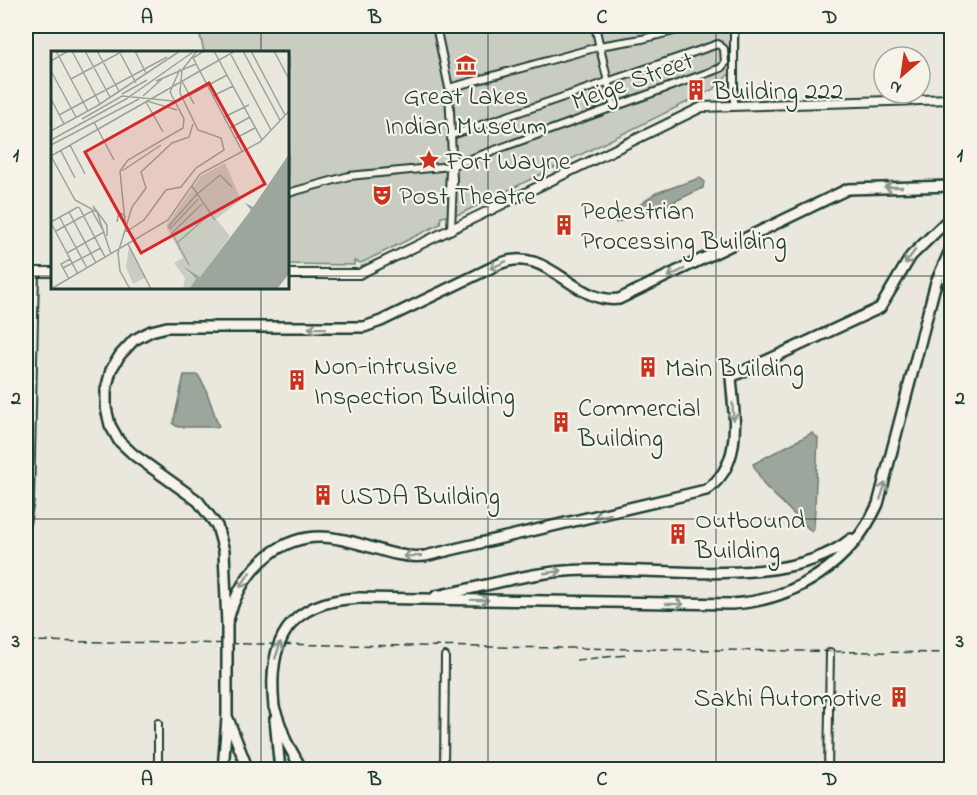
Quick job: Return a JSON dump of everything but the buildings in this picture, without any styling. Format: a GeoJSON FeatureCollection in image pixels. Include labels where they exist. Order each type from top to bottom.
{"type":"FeatureCollection","features":[{"type":"Feature","properties":{"kind":"highway"},"geometry":{"type":"LineString","coordinates":[[223,770],[227,716],[224,547],[215,522],[198,501],[126,448],[108,420],[106,390],[111,370],[127,347],[146,333],[173,326],[364,327],[499,264],[516,259],[543,265],[594,296],[619,299],[848,189],[951,186]]}},
{"type":"Feature","properties":{"kind":"highway"},"geometry":{"type":"LineString","coordinates":[[227,625],[237,594],[247,575],[263,558],[281,547],[302,539],[327,537],[396,555],[425,556],[701,493],[721,477],[732,453],[735,435],[731,377],[875,311],[884,303],[911,256],[951,216]]}},
{"type":"Feature","properties":{"kind":"highway"},"geometry":{"type":"LineString","coordinates":[[951,246],[946,274],[951,297]]}},
{"type":"Feature","properties":{"kind":"highway"},"geometry":{"type":"LineString","coordinates":[[280,770],[272,680],[275,657],[280,641],[291,624],[308,609],[324,601],[358,598],[717,604],[756,602],[780,596],[810,581],[838,559],[865,527],[884,488],[936,282],[951,246]]}},
{"type":"Feature","properties":{"kind":"highway"},"geometry":{"type":"LineString","coordinates":[[413,599],[563,571],[744,572],[793,566],[828,555],[865,527]]}},
{"type":"Feature","properties":{"kind":"highway"},"geometry":{"type":"LineString","coordinates":[[274,707],[286,741],[302,770]]}},
{"type":"Feature","properties":{"kind":"highway"},"geometry":{"type":"LineString","coordinates":[[227,716],[248,770]]}},
{"type":"Feature","properties":{"kind":"main road"},"geometry":{"type":"LineString","coordinates":[[290,274],[359,274],[698,109],[734,105],[951,99]]}},
{"type":"Feature","properties":{"kind":"main road"},"geometry":{"type":"LineString","coordinates":[[26,272],[51,272]]}},
{"type":"Feature","properties":{"kind":"street"},"geometry":{"type":"LineString","coordinates":[[436,26],[449,88],[453,180],[451,230]]}},
{"type":"Feature","properties":{"kind":"street"},"geometry":{"type":"LineString","coordinates":[[594,26],[614,108]]}},
{"type":"Feature","properties":{"kind":"street"},"geometry":{"type":"LineString","coordinates":[[449,88],[599,48],[694,26]]}},
{"type":"Feature","properties":{"kind":"street"},"geometry":{"type":"LineString","coordinates":[[734,26],[734,105]]}},
{"type":"Feature","properties":{"kind":"street","name":"Meige Street"},"geometry":{"type":"LineString","coordinates":[[290,192],[358,175],[451,166],[723,67],[725,56],[722,45],[608,83]]}},
{"type":"Feature","properties":{"kind":"street"},"geometry":{"type":"LineString","coordinates":[[452,135],[608,83]]}},
{"type":"Feature","properties":{"kind":"street"},"geometry":{"type":"LineString","coordinates":[[26,524],[30,500],[29,373],[35,272]]}},
{"type":"Feature","properties":{"kind":"street"},"geometry":{"type":"LineString","coordinates":[[828,770],[830,652]]}},
{"type":"Feature","properties":{"kind":"street"},"geometry":{"type":"LineString","coordinates":[[444,770],[445,656]]}},
{"type":"Feature","properties":{"kind":"street"},"geometry":{"type":"LineString","coordinates":[[158,723],[158,770]]}},
{"type":"Feature","properties":{"kind":"shaded area","name":"Fort Wayne"},"geometry":{"type":"Polygon","coordinates":[[[198,26],[739,26],[738,76],[728,75],[714,89],[460,214],[441,217],[440,224],[361,263],[354,261],[354,265],[290,264],[290,51],[204,51],[198,26]]]}},
{"type":"Feature","properties":{"kind":"shaded area"},"geometry":{"type":"Polygon","coordinates":[[[700,178],[704,181],[703,188],[667,205],[615,223],[656,193],[700,178]]]}},
{"type":"Feature","properties":{"kind":"shaded area"},"geometry":{"type":"Polygon","coordinates":[[[184,375],[198,375],[205,387],[219,427],[178,427],[173,424],[184,375]]]}},
{"type":"Feature","properties":{"kind":"shaded area"},"geometry":{"type":"Polygon","coordinates":[[[812,433],[818,438],[812,532],[764,485],[753,464],[812,433]]]}},
{"type":"Feature","properties":{"kind":"railway"},"geometry":{"type":"LineString","coordinates":[[26,641],[952,653]]}},
{"type":"Feature","properties":{"kind":"railway"},"geometry":{"type":"LineString","coordinates":[[576,660],[627,655]]}},
{"type":"Feature","properties":{"kind":"place","name":"Great Lakes Indian Museum"},"geometry":{"type":"Point","coordinates":[466,65]}},
{"type":"Feature","properties":{"kind":"place","name":"Building 222"},"geometry":{"type":"Point","coordinates":[696,90]}},
{"type":"Feature","properties":{"kind":"place","name":"Fort Wayne"},"geometry":{"type":"Point","coordinates":[429,160]}},
{"type":"Feature","properties":{"kind":"place","name":"Post Theatre"},"geometry":{"type":"Point","coordinates":[382,195]}},
{"type":"Feature","properties":{"kind":"place","name":"Pedestrian Processing Building"},"geometry":{"type":"Point","coordinates":[564,225]}},
{"type":"Feature","properties":{"kind":"place","name":"Main Building"},"geometry":{"type":"Point","coordinates":[648,367]}},
{"type":"Feature","properties":{"kind":"place","name":"Non-intrusive Inspection Building"},"geometry":{"type":"Point","coordinates":[297,380]}},
{"type":"Feature","properties":{"kind":"place","name":"Commercial Building"},"geometry":{"type":"Point","coordinates":[561,422]}},
{"type":"Feature","properties":{"kind":"place","name":"USDA Building"},"geometry":{"type":"Point","coordinates":[323,495]}},
{"type":"Feature","properties":{"kind":"place","name":"Outbound Building"},"geometry":{"type":"Point","coordinates":[678,534]}},
{"type":"Feature","properties":{"kind":"place","name":"Sakhi Automotive"},"geometry":{"type":"Point","coordinates":[899,697]}}]}
